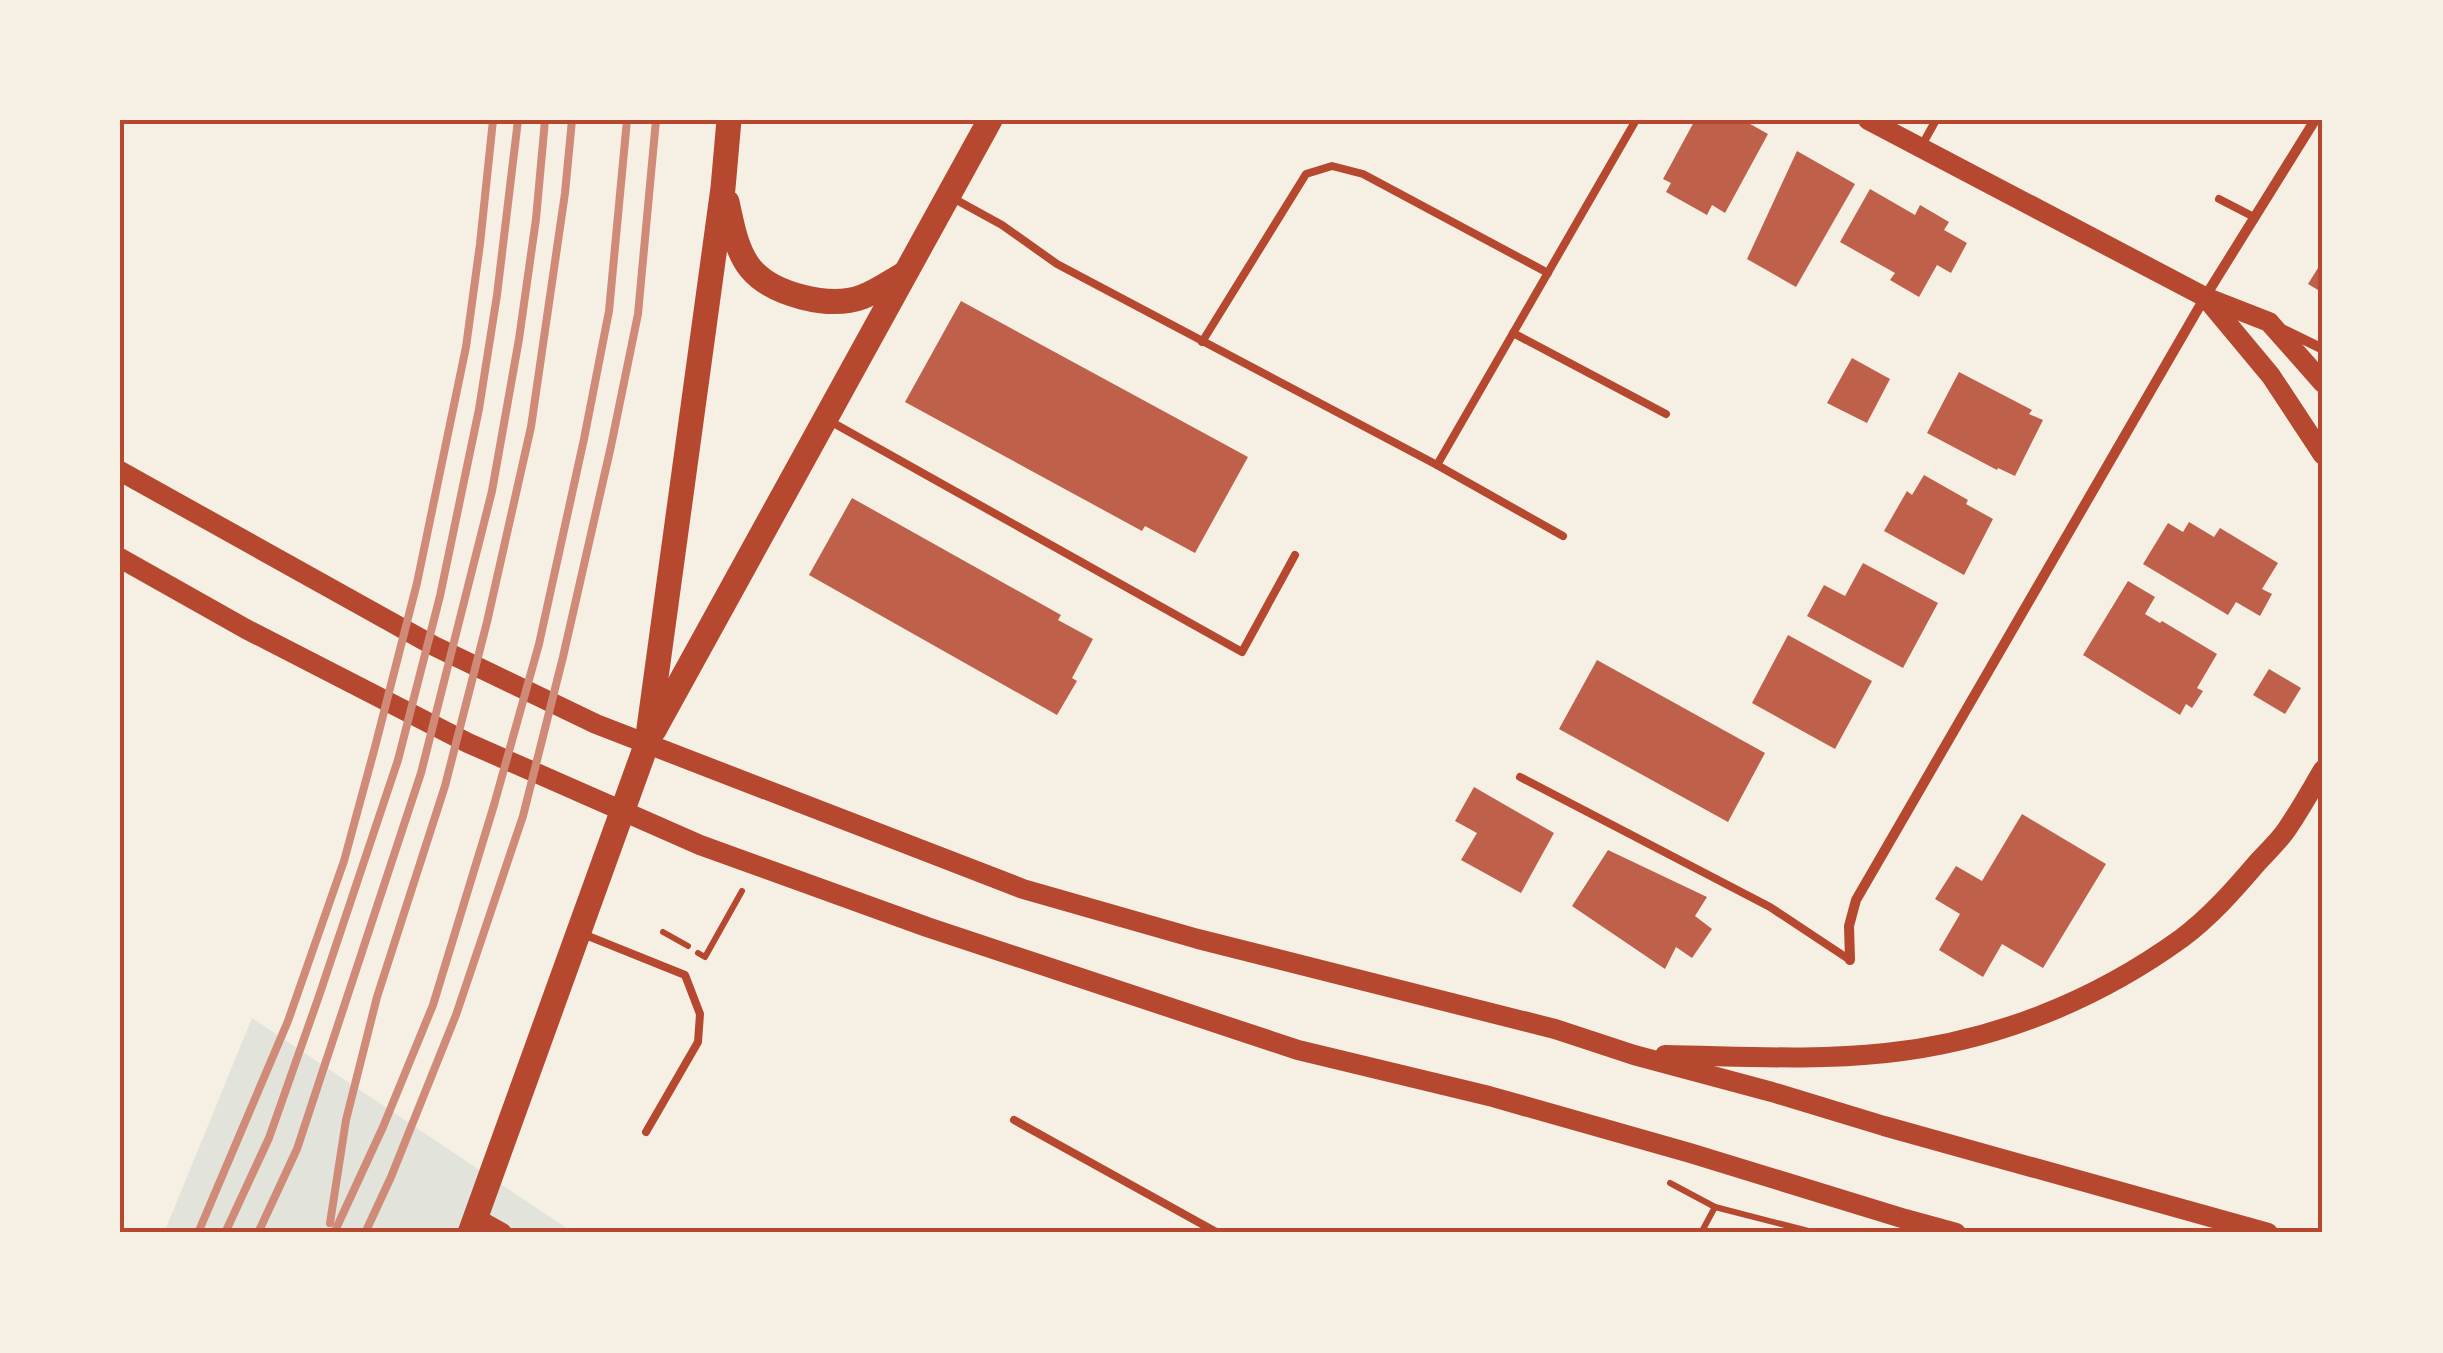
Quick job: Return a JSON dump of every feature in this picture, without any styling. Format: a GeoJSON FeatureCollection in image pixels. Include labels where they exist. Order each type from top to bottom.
{"type":"FeatureCollection","features":[{"type":"Feature","properties":{"kind":"main road"},"geometry":{"type":"LineString","coordinates":[[647,743],[729,120]]}},
{"type":"Feature","properties":{"kind":"main road"},"geometry":{"type":"LineString","coordinates":[[1868,120],[2205,297],[2268,322],[2323,383]]}},
{"type":"Feature","properties":{"kind":"main road"},"geometry":{"type":"LineString","coordinates":[[502,1233],[474,1226],[647,743],[947,195],[982,122]]}},
{"type":"Feature","properties":{"kind":"main road"},"geometry":{"type":"LineString","coordinates":[[723,188],[743,255],[751,269],[778,290],[818,301],[860,298],[904,274]]}},
{"type":"Feature","properties":{"kind":"main road"},"geometry":{"type":"LineString","coordinates":[[2205,297],[2271,376],[2323,455]]}},
{"type":"Feature","properties":{"kind":"main road"},"geometry":{"type":"LineString","coordinates":[[120,471],[434,646],[596,724],[1024,888],[1198,939],[1554,1029],[1634,1055],[2268,1233]]}},
{"type":"Feature","properties":{"kind":"main road"},"geometry":{"type":"LineString","coordinates":[[120,558],[246,629],[468,744],[718,851],[927,927],[1298,1050],[1690,1153],[1900,1226],[1956,1233]]}},
{"type":"Feature","properties":{"kind":"main road"},"geometry":{"type":"LineString","coordinates":[[1634,1055],[1888,1053],[1952,1043],[2068,1005],[2134,969],[2196,926],[2286,830],[2323,770]]}},
{"type":"Feature","properties":{"kind":"street"},"geometry":{"type":"LineString","coordinates":[[1850,960],[1849,926],[1856,900],[2205,297],[2313,120]]}},
{"type":"Feature","properties":{"kind":"street"},"geometry":{"type":"LineString","coordinates":[[2268,322],[2323,349]]}},
{"type":"Feature","properties":{"kind":"lane"},"geometry":{"type":"LineString","coordinates":[[1437,464],[1636,120]]}},
{"type":"Feature","properties":{"kind":"lane"},"geometry":{"type":"LineString","coordinates":[[1920,149],[1936,120]]}},
{"type":"Feature","properties":{"kind":"lane"},"geometry":{"type":"LineString","coordinates":[[1202,342],[1306,174],[1332,166],[1362,174],[1548,272]]}},
{"type":"Feature","properties":{"kind":"lane"},"geometry":{"type":"LineString","coordinates":[[947,195],[1002,225],[1057,264],[1437,464],[1563,536]]}},
{"type":"Feature","properties":{"kind":"lane"},"geometry":{"type":"LineString","coordinates":[[2219,199],[2254,217]]}},
{"type":"Feature","properties":{"kind":"lane"},"geometry":{"type":"LineString","coordinates":[[1513,333],[1666,414]]}},
{"type":"Feature","properties":{"kind":"lane"},"geometry":{"type":"LineString","coordinates":[[825,419],[1242,652],[1295,555]]}},
{"type":"Feature","properties":{"kind":"lane"},"geometry":{"type":"LineString","coordinates":[[1520,777],[1770,907],[1850,960]]}},
{"type":"Feature","properties":{"kind":"lane"},"geometry":{"type":"LineString","coordinates":[[579,933],[685,975],[700,1014],[698,1042],[646,1132]]}},
{"type":"Feature","properties":{"kind":"lane"},"geometry":{"type":"LineString","coordinates":[[1014,1120],[1218,1233]]}},
{"type":"Feature","properties":{"kind":"path"},"geometry":{"type":"LineString","coordinates":[[663,932],[704,956],[747,882]]}},
{"type":"Feature","properties":{"kind":"path"},"geometry":{"type":"LineString","coordinates":[[1701,1233],[1715,1207]]}},
{"type":"Feature","properties":{"kind":"shaded area"},"geometry":{"type":"Polygon","coordinates":[[[252,1018],[574,1233],[164,1233],[252,1018]]]}},
{"type":"Feature","properties":{"kind":"building"},"geometry":{"type":"Polygon","coordinates":[[[1695,120],[1743,120],[1768,134],[1725,213],[1712,205],[1707,215],[1666,192],[1671,183],[1663,179],[1695,120]]]}},
{"type":"Feature","properties":{"kind":"building"},"geometry":{"type":"Polygon","coordinates":[[[1797,151],[1855,184],[1796,287],[1747,259],[1797,151]]]}},
{"type":"Feature","properties":{"kind":"building"},"geometry":{"type":"Polygon","coordinates":[[[1870,189],[1915,215],[1920,205],[1949,222],[1944,230],[1967,243],[1951,273],[1937,265],[1919,297],[1890,280],[1895,273],[1840,242],[1870,189]]]}},
{"type":"Feature","properties":{"kind":"building"},"geometry":{"type":"Polygon","coordinates":[[[2323,260],[2323,293],[2308,284],[2323,260]]]}},
{"type":"Feature","properties":{"kind":"building"},"geometry":{"type":"Polygon","coordinates":[[[961,301],[1248,457],[1195,553],[1145,526],[1142,531],[905,402],[961,301]]]}},
{"type":"Feature","properties":{"kind":"building"},"geometry":{"type":"Polygon","coordinates":[[[1852,358],[1890,379],[1867,423],[1827,403],[1852,358]]]}},
{"type":"Feature","properties":{"kind":"building"},"geometry":{"type":"Polygon","coordinates":[[[1959,372],[2032,410],[2029,414],[2043,420],[2015,476],[1927,433],[1959,372]]]}},
{"type":"Feature","properties":{"kind":"building"},"geometry":{"type":"Polygon","coordinates":[[[1924,475],[1993,519],[1964,575],[1884,531],[1907,491],[1912,495],[1924,475]]]}},
{"type":"Feature","properties":{"kind":"building"},"geometry":{"type":"Polygon","coordinates":[[[852,498],[1061,615],[1058,620],[1093,639],[1072,678],[1077,681],[1057,715],[809,575],[852,498]]]}},
{"type":"Feature","properties":{"kind":"building"},"geometry":{"type":"Polygon","coordinates":[[[2189,522],[2214,537],[2220,528],[2278,563],[2262,589],[2272,594],[2260,616],[2236,602],[2228,615],[2143,564],[2168,523],[2183,532],[2189,522]]]}},
{"type":"Feature","properties":{"kind":"building"},"geometry":{"type":"Polygon","coordinates":[[[1863,563],[1938,603],[1903,668],[1807,616],[1824,585],[1845,596],[1863,563]]]}},
{"type":"Feature","properties":{"kind":"building"},"geometry":{"type":"Polygon","coordinates":[[[2128,581],[2155,597],[2145,614],[2217,654],[2197,688],[2203,691],[2192,708],[2186,704],[2180,715],[2083,655],[2128,581]]]}},
{"type":"Feature","properties":{"kind":"building"},"geometry":{"type":"Polygon","coordinates":[[[1788,635],[1872,681],[1835,749],[1752,703],[1788,635]]]}},
{"type":"Feature","properties":{"kind":"building"},"geometry":{"type":"Polygon","coordinates":[[[1597,660],[1765,753],[1728,822],[1559,729],[1597,660]]]}},
{"type":"Feature","properties":{"kind":"building"},"geometry":{"type":"Polygon","coordinates":[[[2269,669],[2301,688],[2285,714],[2253,695],[2269,669]]]}},
{"type":"Feature","properties":{"kind":"building"},"geometry":{"type":"Polygon","coordinates":[[[1474,787],[1554,833],[1521,893],[1461,860],[1477,833],[1455,821],[1474,787]]]}},
{"type":"Feature","properties":{"kind":"building"},"geometry":{"type":"Polygon","coordinates":[[[2022,814],[2106,864],[2043,968],[2002,944],[1983,977],[1939,950],[1960,914],[1935,899],[1956,866],[1982,881],[2022,814]]]}},
{"type":"Feature","properties":{"kind":"building"},"geometry":{"type":"Polygon","coordinates":[[[1608,850],[1707,897],[1695,916],[1712,929],[1692,958],[1676,947],[1665,969],[1572,906],[1608,850]]]}},
{"type":"Feature","properties":{"kind":"railway"},"geometry":{"type":"LineString","coordinates":[[198,1233],[288,1021],[344,861],[375,747],[417,583],[466,347],[493,120]]}},
{"type":"Feature","properties":{"kind":"railway"},"geometry":{"type":"LineString","coordinates":[[225,1233],[269,1138],[398,760],[440,596],[479,409],[518,120]]}},
{"type":"Feature","properties":{"kind":"railway"},"geometry":{"type":"LineString","coordinates":[[258,1233],[297,1149],[421,773],[492,491],[519,339],[545,120]]}},
{"type":"Feature","properties":{"kind":"railway"},"geometry":{"type":"LineString","coordinates":[[330,1223],[346,1120],[377,997],[445,786],[531,427],[572,120]]}},
{"type":"Feature","properties":{"kind":"railway"},"geometry":{"type":"LineString","coordinates":[[334,1233],[433,1005],[539,644],[609,311],[627,120]]}},
{"type":"Feature","properties":{"kind":"railway"},"geometry":{"type":"LineString","coordinates":[[365,1233],[456,1015],[523,816],[563,657],[638,314],[656,120]]}}]}
